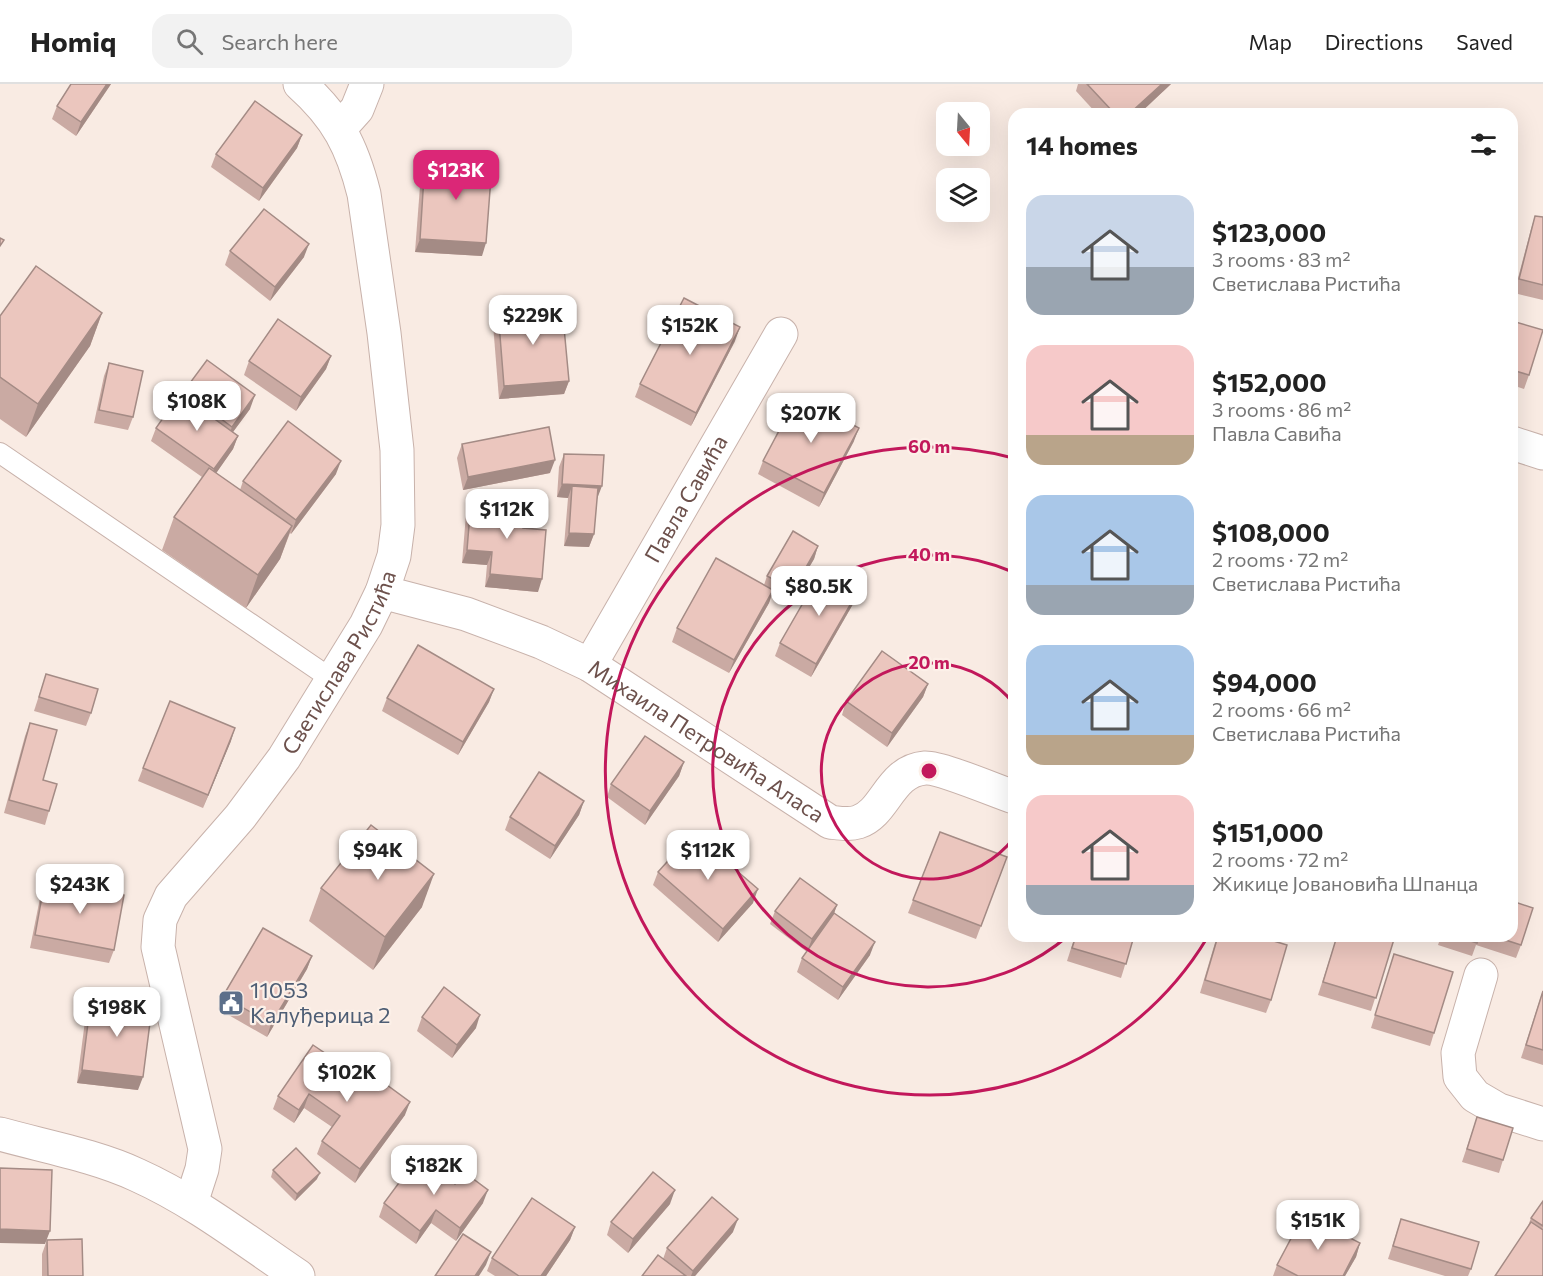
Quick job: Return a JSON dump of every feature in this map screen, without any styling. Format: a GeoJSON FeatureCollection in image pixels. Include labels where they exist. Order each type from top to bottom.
{"type":"FeatureCollection","features":[{"type":"Feature","properties":{"kind":"street","name":"Светислава Ристића"},"geometry":{"type":"LineString","coordinates":[[190,1203],[202,1169],[205,1149],[158,947],[160,920],[171,896],[240,817],[284,758],[333,680],[366,625],[382,592],[394,556],[398,525],[397,450],[384,333],[364,194],[340,128],[300,84]]}},
{"type":"Feature","properties":{"kind":"street"},"geometry":{"type":"LineString","coordinates":[[340,128],[357,109],[367,84]]}},
{"type":"Feature","properties":{"kind":"street","name":"Павла Савића"},"geometry":{"type":"LineString","coordinates":[[590,665],[781,333]]}},
{"type":"Feature","properties":{"kind":"street"},"geometry":{"type":"LineString","coordinates":[[1518,445],[1543,453]]}},
{"type":"Feature","properties":{"kind":"street","name":"Михаила Петровића Аласа"},"geometry":{"type":"LineString","coordinates":[[382,592],[466,614],[541,642],[590,665],[830,822],[849,824],[858,822],[868,816],[900,778],[926,768],[1008,795]]}},
{"type":"Feature","properties":{"kind":"street"},"geometry":{"type":"LineString","coordinates":[[1481,975],[1458,1053],[1460,1077],[1475,1096],[1499,1110],[1543,1124]]}},
{"type":"Feature","properties":{"kind":"street"},"geometry":{"type":"LineString","coordinates":[[0,1134],[136,1174],[190,1203],[297,1276]]}},
{"type":"Feature","properties":{"kind":"lane"},"geometry":{"type":"LineString","coordinates":[[0,453],[333,680]]}},
{"type":"Feature","properties":{"kind":"building"},"geometry":{"type":"Polygon","coordinates":[[[71,84],[107,84],[81,122],[57,106],[71,84]]]}},
{"type":"Feature","properties":{"kind":"building"},"geometry":{"type":"Polygon","coordinates":[[[1087,84],[1162,84],[1136,108],[1109,108],[1087,84]]]}},
{"type":"Feature","properties":{"kind":"building"},"geometry":{"type":"Polygon","coordinates":[[[255,101],[302,135],[263,188],[216,154],[255,101]]]}},
{"type":"Feature","properties":{"kind":"building"},"geometry":{"type":"Polygon","coordinates":[[[425,160],[492,164],[486,243],[420,239],[425,160]]]}},
{"type":"Feature","properties":{"kind":"building"},"geometry":{"type":"Polygon","coordinates":[[[264,209],[309,244],[275,287],[230,251],[264,209]]]}},
{"type":"Feature","properties":{"kind":"building"},"geometry":{"type":"Polygon","coordinates":[[[1535,216],[1543,217],[1543,285],[1519,279],[1535,216]]]}},
{"type":"Feature","properties":{"kind":"building"},"geometry":{"type":"Polygon","coordinates":[[[36,266],[102,313],[38,404],[0,377],[0,316],[36,266]]]}},
{"type":"Feature","properties":{"kind":"building"},"geometry":{"type":"Polygon","coordinates":[[[684,298],[740,327],[696,413],[640,384],[684,298]]]}},
{"type":"Feature","properties":{"kind":"building"},"geometry":{"type":"Polygon","coordinates":[[[562,306],[569,381],[504,386],[498,311],[562,306]]]}},
{"type":"Feature","properties":{"kind":"building"},"geometry":{"type":"Polygon","coordinates":[[[278,319],[331,356],[301,397],[249,361],[278,319]]]}},
{"type":"Feature","properties":{"kind":"building"},"geometry":{"type":"Polygon","coordinates":[[[1518,323],[1543,330],[1529,375],[1518,372],[1518,323]]]}},
{"type":"Feature","properties":{"kind":"building"},"geometry":{"type":"Polygon","coordinates":[[[207,360],[255,395],[232,427],[184,391],[207,360]]]}},
{"type":"Feature","properties":{"kind":"building"},"geometry":{"type":"Polygon","coordinates":[[[109,363],[143,371],[133,417],[99,410],[109,363]]]}},
{"type":"Feature","properties":{"kind":"building"},"geometry":{"type":"Polygon","coordinates":[[[180,394],[238,436],[214,469],[156,428],[180,394]]]}},
{"type":"Feature","properties":{"kind":"building"},"geometry":{"type":"Polygon","coordinates":[[[798,395],[859,428],[824,493],[763,461],[798,395]]]}},
{"type":"Feature","properties":{"kind":"building"},"geometry":{"type":"Polygon","coordinates":[[[288,421],[341,461],[296,520],[243,481],[288,421]]]}},
{"type":"Feature","properties":{"kind":"building"},"geometry":{"type":"Polygon","coordinates":[[[549,427],[555,460],[468,477],[462,444],[549,427]]]}},
{"type":"Feature","properties":{"kind":"building"},"geometry":{"type":"Polygon","coordinates":[[[564,454],[604,455],[602,486],[562,484],[564,454]]]}},
{"type":"Feature","properties":{"kind":"building"},"geometry":{"type":"Polygon","coordinates":[[[209,468],[292,526],[258,575],[174,517],[209,468]]]}},
{"type":"Feature","properties":{"kind":"building"},"geometry":{"type":"Polygon","coordinates":[[[572,486],[598,488],[594,534],[569,533],[572,486]]]}},
{"type":"Feature","properties":{"kind":"building"},"geometry":{"type":"Polygon","coordinates":[[[471,501],[525,505],[523,528],[546,530],[542,579],[490,574],[492,552],[467,550],[471,501]]]}},
{"type":"Feature","properties":{"kind":"building"},"geometry":{"type":"Polygon","coordinates":[[[793,531],[818,546],[793,590],[767,576],[793,531]]]}},
{"type":"Feature","properties":{"kind":"building"},"geometry":{"type":"Polygon","coordinates":[[[716,558],[773,590],[734,660],[677,628],[716,558]]]}},
{"type":"Feature","properties":{"kind":"building"},"geometry":{"type":"Polygon","coordinates":[[[822,570],[858,591],[816,664],[780,643],[822,570]]]}},
{"type":"Feature","properties":{"kind":"building"},"geometry":{"type":"Polygon","coordinates":[[[418,645],[494,689],[463,742],[387,698],[418,645]]]}},
{"type":"Feature","properties":{"kind":"building"},"geometry":{"type":"Polygon","coordinates":[[[882,651],[928,684],[892,733],[846,701],[882,651]]]}},
{"type":"Feature","properties":{"kind":"building"},"geometry":{"type":"Polygon","coordinates":[[[46,674],[98,689],[91,713],[39,697],[46,674]]]}},
{"type":"Feature","properties":{"kind":"building"},"geometry":{"type":"Polygon","coordinates":[[[170,701],[235,728],[208,795],[143,768],[170,701]]]}},
{"type":"Feature","properties":{"kind":"building"},"geometry":{"type":"Polygon","coordinates":[[[30,723],[57,730],[43,780],[57,784],[49,811],[9,800],[30,723]]]}},
{"type":"Feature","properties":{"kind":"building"},"geometry":{"type":"Polygon","coordinates":[[[645,736],[684,762],[650,811],[611,784],[645,736]]]}},
{"type":"Feature","properties":{"kind":"building"},"geometry":{"type":"Polygon","coordinates":[[[539,772],[584,801],[555,846],[510,817],[539,772]]]}},
{"type":"Feature","properties":{"kind":"building"},"geometry":{"type":"Polygon","coordinates":[[[371,825],[434,874],[385,937],[321,888],[371,825]]]}},
{"type":"Feature","properties":{"kind":"building"},"geometry":{"type":"Polygon","coordinates":[[[940,832],[1007,857],[981,926],[913,900],[940,832]]]}},
{"type":"Feature","properties":{"kind":"building"},"geometry":{"type":"Polygon","coordinates":[[[693,833],[758,889],[723,929],[658,872],[693,833]]]}},
{"type":"Feature","properties":{"kind":"building"},"geometry":{"type":"Polygon","coordinates":[[[800,878],[837,905],[812,939],[775,911],[800,878]]]}},
{"type":"Feature","properties":{"kind":"building"},"geometry":{"type":"Polygon","coordinates":[[[45,880],[124,895],[114,950],[35,935],[45,880]]]}},
{"type":"Feature","properties":{"kind":"building"},"geometry":{"type":"Polygon","coordinates":[[[1518,903],[1533,908],[1521,945],[1512,942],[1518,942],[1518,903]]]}},
{"type":"Feature","properties":{"kind":"building"},"geometry":{"type":"Polygon","coordinates":[[[834,913],[875,942],[843,987],[802,958],[834,913]]]}},
{"type":"Feature","properties":{"kind":"building"},"geometry":{"type":"Polygon","coordinates":[[[263,928],[312,956],[271,1024],[223,996],[263,928]]]}},
{"type":"Feature","properties":{"kind":"building"},"geometry":{"type":"Polygon","coordinates":[[[1074,942],[1132,942],[1126,964],[1072,948],[1074,942]]]}},
{"type":"Feature","properties":{"kind":"building"},"geometry":{"type":"Polygon","coordinates":[[[1216,942],[1277,942],[1287,945],[1271,1000],[1205,980],[1216,942]]]}},
{"type":"Feature","properties":{"kind":"building"},"geometry":{"type":"Polygon","coordinates":[[[1335,942],[1393,942],[1376,998],[1323,982],[1335,942]]]}},
{"type":"Feature","properties":{"kind":"building"},"geometry":{"type":"Polygon","coordinates":[[[1394,954],[1453,972],[1434,1033],[1375,1015],[1394,954]]]}},
{"type":"Feature","properties":{"kind":"building"},"geometry":{"type":"Polygon","coordinates":[[[444,987],[480,1015],[457,1045],[422,1017],[444,987]]]}},
{"type":"Feature","properties":{"kind":"building"},"geometry":{"type":"Polygon","coordinates":[[[1543,991],[1543,1050],[1526,1045],[1543,991]]]}},
{"type":"Feature","properties":{"kind":"building"},"geometry":{"type":"Polygon","coordinates":[[[91,1000],[152,1007],[143,1077],[82,1070],[91,1000]]]}},
{"type":"Feature","properties":{"kind":"building"},"geometry":{"type":"Polygon","coordinates":[[[313,1045],[350,1070],[341,1084],[357,1063],[410,1102],[360,1169],[322,1141],[340,1116],[309,1094],[299,1110],[278,1096],[313,1045]]]}},
{"type":"Feature","properties":{"kind":"building"},"geometry":{"type":"Polygon","coordinates":[[[1477,1117],[1513,1128],[1503,1160],[1467,1149],[1477,1117]]]}},
{"type":"Feature","properties":{"kind":"building"},"geometry":{"type":"Polygon","coordinates":[[[296,1148],[320,1173],[297,1194],[273,1170],[296,1148]]]}},
{"type":"Feature","properties":{"kind":"building"},"geometry":{"type":"Polygon","coordinates":[[[418,1157],[455,1184],[464,1172],[488,1190],[460,1228],[436,1210],[420,1231],[384,1203],[418,1157]]]}},
{"type":"Feature","properties":{"kind":"building"},"geometry":{"type":"Polygon","coordinates":[[[0,1168],[52,1170],[50,1231],[0,1229],[0,1168]]]}},
{"type":"Feature","properties":{"kind":"building"},"geometry":{"type":"Polygon","coordinates":[[[653,1172],[675,1190],[633,1239],[611,1222],[653,1172]]]}},
{"type":"Feature","properties":{"kind":"building"},"geometry":{"type":"Polygon","coordinates":[[[712,1197],[738,1219],[693,1271],[667,1248],[712,1197]]]}},
{"type":"Feature","properties":{"kind":"building"},"geometry":{"type":"Polygon","coordinates":[[[532,1198],[575,1227],[541,1276],[519,1276],[492,1258],[532,1198]]]}},
{"type":"Feature","properties":{"kind":"building"},"geometry":{"type":"Polygon","coordinates":[[[1543,1201],[1543,1226],[1531,1218],[1543,1201]]]}},
{"type":"Feature","properties":{"kind":"building"},"geometry":{"type":"Polygon","coordinates":[[[1304,1214],[1360,1243],[1343,1276],[1298,1276],[1277,1265],[1304,1214]]]}},
{"type":"Feature","properties":{"kind":"building"},"geometry":{"type":"Polygon","coordinates":[[[1401,1219],[1479,1242],[1471,1269],[1393,1246],[1401,1219]]]}},
{"type":"Feature","properties":{"kind":"building"},"geometry":{"type":"Polygon","coordinates":[[[1531,1222],[1543,1230],[1543,1276],[1495,1276],[1531,1222]]]}},
{"type":"Feature","properties":{"kind":"building"},"geometry":{"type":"Polygon","coordinates":[[[463,1234],[491,1252],[475,1276],[435,1276],[463,1234]]]}},
{"type":"Feature","properties":{"kind":"building"},"geometry":{"type":"Polygon","coordinates":[[[82,1239],[83,1276],[48,1276],[47,1240],[82,1239]]]}},
{"type":"Feature","properties":{"kind":"building"},"geometry":{"type":"Polygon","coordinates":[[[658,1255],[686,1276],[642,1276],[658,1255]]]}},
{"type":"Feature","properties":{"kind":"place","name":"11053 Калуђерица 2"},"geometry":{"type":"Point","coordinates":[231,1003]}}]}
